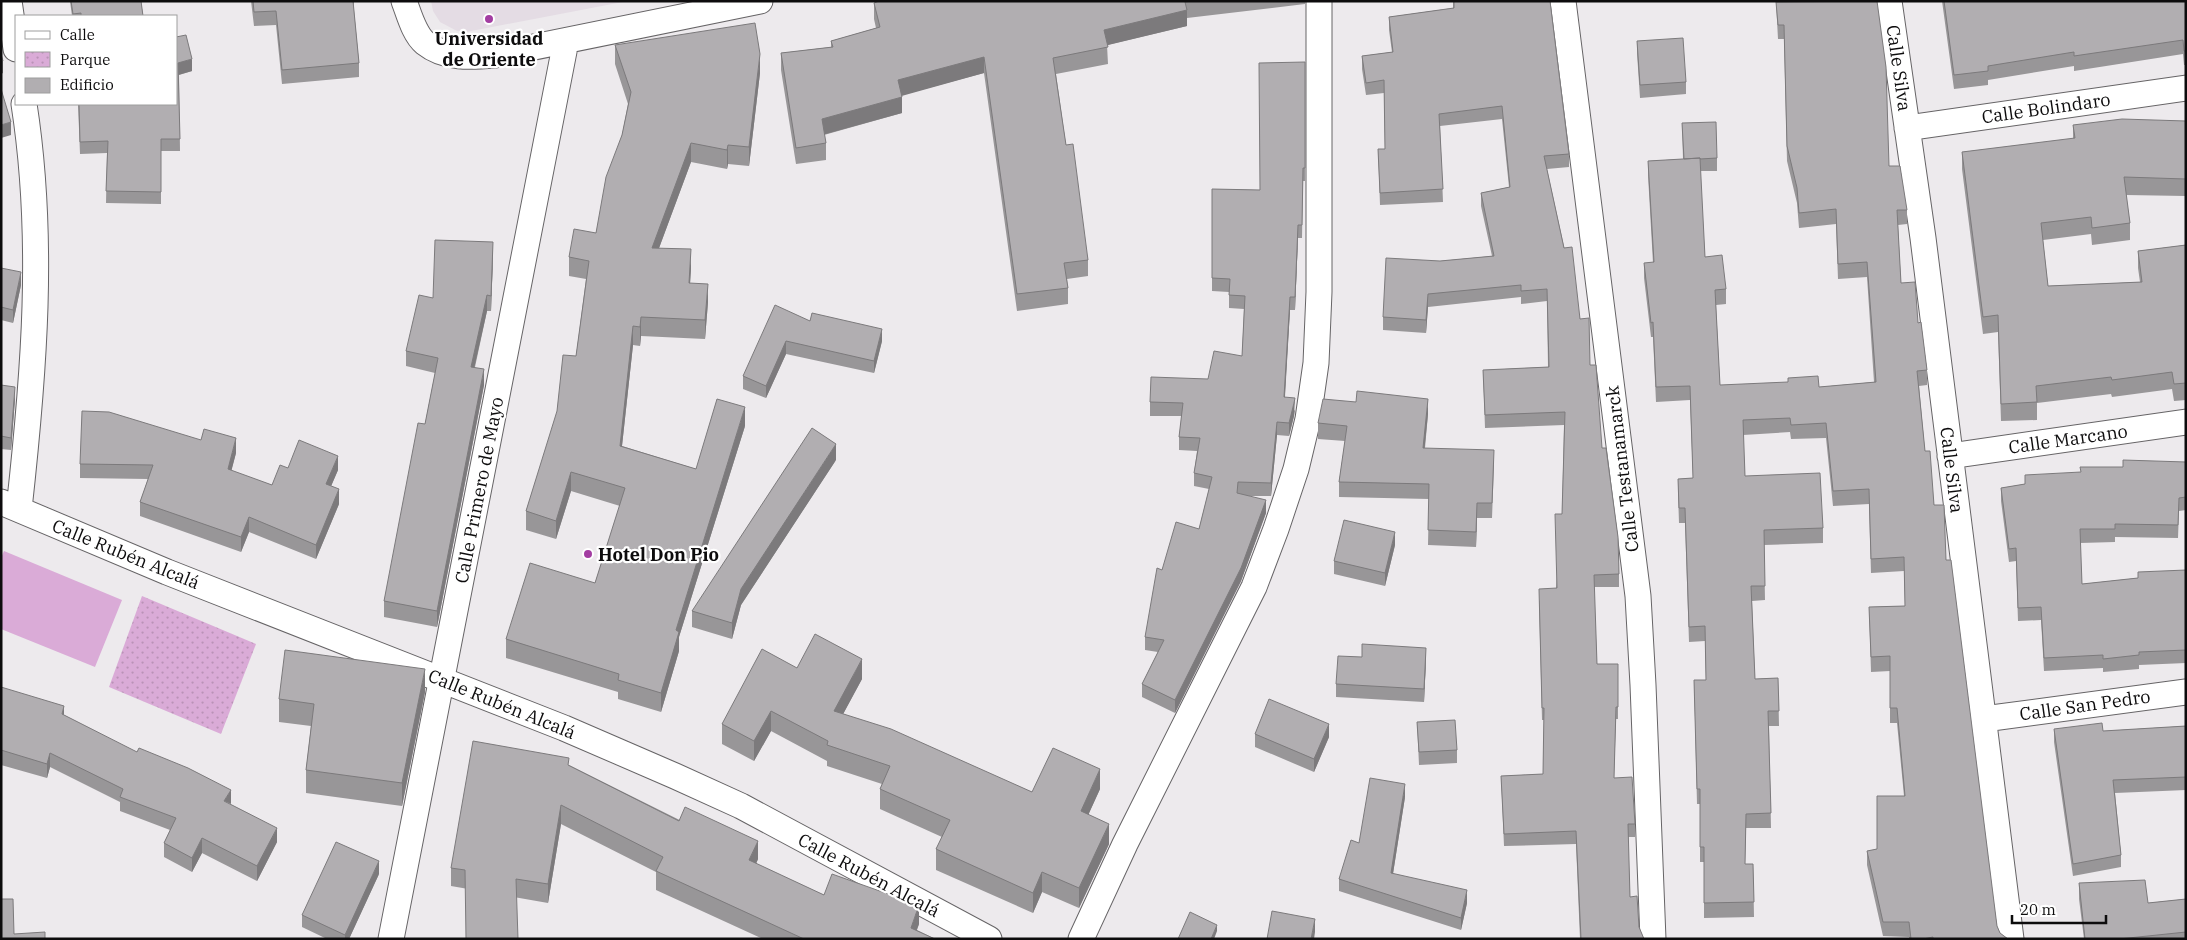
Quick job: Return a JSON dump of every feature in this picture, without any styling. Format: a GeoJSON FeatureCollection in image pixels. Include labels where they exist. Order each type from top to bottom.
{"type":"FeatureCollection","features":[{"type":"Feature","properties":{"kind":"street"},"geometry":{"type":"LineString","coordinates":[[9,1],[15,42]]}},
{"type":"Feature","properties":{"kind":"street"},"geometry":{"type":"LineString","coordinates":[[404,1],[413,26],[424,42],[444,54],[468,58],[495,55],[760,1]]}},
{"type":"Feature","properties":{"kind":"street"},"geometry":{"type":"LineString","coordinates":[[1081,939],[1125,844],[1254,587],[1296,469],[1308,419],[1316,345],[1319,292],[1319,1]]}},
{"type":"Feature","properties":{"kind":"street","name":"Calle Testanamarck"},"geometry":{"type":"LineString","coordinates":[[1563,1],[1638,596],[1653,939]]}},
{"type":"Feature","properties":{"kind":"street","name":"Calle Silva"},"geometry":{"type":"LineString","coordinates":[[1889,1],[1950,456],[2011,939]]}},
{"type":"Feature","properties":{"kind":"street","name":"Calle Primero de Mayo"},"geometry":{"type":"LineString","coordinates":[[392,939],[566,40]]}},
{"type":"Feature","properties":{"kind":"street","name":"Calle Bolindaro"},"geometry":{"type":"LineString","coordinates":[[1907,128],[2186,88]]}},
{"type":"Feature","properties":{"kind":"street"},"geometry":{"type":"LineString","coordinates":[[10,506],[29,414],[35,333],[37,255],[33,185],[24,105]]}},
{"type":"Feature","properties":{"kind":"street","name":"Calle Marcano"},"geometry":{"type":"LineString","coordinates":[[1950,456],[2186,422]]}},
{"type":"Feature","properties":{"kind":"street","name":"Calle Rubén Alcalá"},"geometry":{"type":"LineString","coordinates":[[10,506],[167,572],[564,728],[741,806],[989,939]]}},
{"type":"Feature","properties":{"kind":"street","name":"Calle San Pedro"},"geometry":{"type":"LineString","coordinates":[[1984,719],[2186,692]]}},
{"type":"Feature","properties":{"kind":"shaded area","name":"Universidad de Oriente"},"geometry":{"type":"Polygon","coordinates":[[[431,1],[628,1],[466,32],[457,31],[440,22],[433,11],[431,1]]]}},
{"type":"Feature","properties":{"kind":"green space"},"geometry":{"type":"Polygon","coordinates":[[[4,551],[122,600],[95,667],[1,629],[1,558],[4,551]]]}},
{"type":"Feature","properties":{"kind":"green space"},"geometry":{"type":"Polygon","coordinates":[[[142,596],[256,644],[221,734],[109,687],[142,596]]]}},
{"type":"Feature","properties":{"kind":"building"},"geometry":{"type":"Polygon","coordinates":[[[71,1],[141,1],[143,15],[81,15],[81,13],[73,14],[71,1]]]}},
{"type":"Feature","properties":{"kind":"building"},"geometry":{"type":"Polygon","coordinates":[[[253,1],[353,1],[359,63],[282,70],[276,11],[254,12],[253,1]]]}},
{"type":"Feature","properties":{"kind":"building"},"geometry":{"type":"Polygon","coordinates":[[[879,1],[1192,1],[1185,2],[1187,10],[1104,30],[1108,47],[1053,58],[1066,145],[1073,144],[1088,260],[1064,263],[1068,288],[1017,294],[984,57],[898,80],[902,97],[822,119],[826,143],[796,148],[781,53],[833,47],[831,41],[880,27],[874,3],[879,1]]]}},
{"type":"Feature","properties":{"kind":"building"},"geometry":{"type":"Polygon","coordinates":[[[1454,1],[1550,1],[1569,154],[1544,156],[1564,248],[1572,247],[1580,319],[1589,318],[1590,365],[1596,365],[1602,448],[1606,448],[1618,537],[1619,574],[1594,575],[1597,664],[1618,664],[1618,707],[1616,707],[1614,778],[1632,777],[1635,824],[1628,824],[1630,897],[1637,896],[1639,927],[1644,939],[1581,939],[1576,831],[1504,834],[1501,776],[1543,774],[1544,708],[1542,708],[1539,589],[1557,588],[1555,514],[1562,514],[1565,412],[1485,415],[1483,370],[1549,367],[1547,289],[1521,291],[1521,285],[1428,294],[1426,320],[1383,317],[1386,258],[1440,261],[1494,256],[1481,193],[1510,187],[1502,106],[1439,114],[1443,189],[1380,193],[1378,149],[1385,149],[1384,80],[1366,83],[1362,56],[1393,52],[1389,17],[1454,8],[1454,1]]]}},
{"type":"Feature","properties":{"kind":"building"},"geometry":{"type":"Polygon","coordinates":[[[1877,1],[1886,67],[1889,166],[1900,166],[1907,210],[1897,210],[1901,283],[1915,282],[1918,323],[1921,322],[1927,370],[1917,371],[1925,451],[1930,451],[1934,505],[1944,505],[1946,560],[1951,560],[1997,926],[2000,933],[2008,939],[1933,939],[1933,937],[1911,939],[1909,922],[1883,922],[1867,851],[1877,849],[1877,796],[1905,796],[1897,708],[1890,708],[1890,656],[1871,657],[1869,607],[1905,606],[1904,557],[1871,559],[1869,489],[1833,491],[1826,423],[1791,425],[1790,418],[1743,420],[1745,476],[1820,473],[1823,528],[1764,530],[1765,586],[1751,586],[1755,679],[1778,678],[1779,711],[1768,711],[1771,813],[1746,814],[1745,864],[1753,864],[1754,902],[1704,903],[1704,847],[1700,847],[1700,789],[1697,789],[1694,680],[1706,680],[1705,626],[1689,627],[1685,508],[1679,508],[1678,479],[1693,478],[1690,386],[1656,387],[1653,322],[1651,323],[1644,263],[1654,262],[1648,161],[1700,158],[1705,257],[1722,255],[1726,289],[1715,290],[1720,385],[1788,382],[1788,378],[1818,376],[1819,387],[1876,382],[1867,262],[1838,264],[1836,209],[1799,213],[1797,188],[1787,146],[1784,25],[1778,25],[1776,2],[1877,1]]]}},
{"type":"Feature","properties":{"kind":"building"},"geometry":{"type":"Polygon","coordinates":[[[1944,1],[2186,1],[2186,51],[2184,51],[2183,40],[2074,56],[2074,52],[1988,66],[1988,71],[1954,75],[1944,1]]]}},
{"type":"Feature","properties":{"kind":"building"},"geometry":{"type":"Polygon","coordinates":[[[755,23],[760,54],[749,147],[728,145],[727,150],[691,143],[652,248],[691,249],[689,283],[708,284],[705,320],[641,317],[640,327],[633,326],[620,446],[696,469],[717,399],[745,407],[676,630],[679,632],[661,693],[618,680],[619,674],[506,639],[530,563],[595,583],[625,488],[571,472],[556,521],[526,511],[557,411],[563,355],[576,356],[589,261],[569,257],[574,229],[596,233],[606,177],[622,135],[631,92],[615,45],[755,23]]]}},
{"type":"Feature","properties":{"kind":"building"},"geometry":{"type":"Polygon","coordinates":[[[186,35],[192,59],[178,63],[178,37],[186,35]]]}},
{"type":"Feature","properties":{"kind":"building"},"geometry":{"type":"Polygon","coordinates":[[[1683,38],[1686,82],[1640,85],[1637,41],[1683,38]]]}},
{"type":"Feature","properties":{"kind":"building"},"geometry":{"type":"Polygon","coordinates":[[[1305,62],[1305,168],[1303,168],[1302,225],[1298,225],[1295,297],[1290,297],[1284,397],[1295,398],[1294,403],[1289,423],[1277,422],[1271,483],[1238,482],[1237,493],[1266,500],[1241,568],[1175,700],[1142,684],[1164,640],[1145,637],[1157,568],[1162,570],[1176,522],[1199,529],[1212,477],[1194,473],[1200,438],[1179,437],[1183,403],[1150,402],[1151,377],[1208,379],[1214,351],[1242,356],[1245,296],[1229,295],[1230,279],[1212,278],[1212,189],[1260,190],[1259,63],[1305,62]]]}},
{"type":"Feature","properties":{"kind":"building"},"geometry":{"type":"Polygon","coordinates":[[[178,63],[180,139],[161,139],[161,192],[106,191],[108,141],[80,142],[79,105],[178,105],[178,63]]]}},
{"type":"Feature","properties":{"kind":"building"},"geometry":{"type":"Polygon","coordinates":[[[1,89],[11,122],[1,125],[1,89]]]}},
{"type":"Feature","properties":{"kind":"building"},"geometry":{"type":"Polygon","coordinates":[[[2122,119],[2186,121],[2186,179],[2124,177],[2130,223],[2092,228],[2091,217],[2041,223],[2048,286],[2142,282],[2138,251],[2186,245],[2186,383],[2174,384],[2172,372],[2112,380],[2111,377],[2036,386],[2037,402],[2001,404],[1998,315],[1983,317],[1962,152],[2075,138],[2073,125],[2122,119]]]}},
{"type":"Feature","properties":{"kind":"building"},"geometry":{"type":"Polygon","coordinates":[[[1716,122],[1717,158],[1684,159],[1682,123],[1716,122]]]}},
{"type":"Feature","properties":{"kind":"building"},"geometry":{"type":"Polygon","coordinates":[[[435,240],[493,242],[491,296],[487,295],[471,367],[484,369],[437,611],[384,601],[418,423],[425,424],[438,358],[406,351],[419,295],[433,298],[435,240]]]}},
{"type":"Feature","properties":{"kind":"building"},"geometry":{"type":"Polygon","coordinates":[[[1,268],[21,272],[13,310],[1,307],[1,268]]]}},
{"type":"Feature","properties":{"kind":"building"},"geometry":{"type":"Polygon","coordinates":[[[775,305],[810,321],[812,313],[882,329],[874,361],[786,341],[766,386],[743,376],[775,305]]]}},
{"type":"Feature","properties":{"kind":"building"},"geometry":{"type":"Polygon","coordinates":[[[1,385],[15,387],[11,438],[1,436],[1,385]]]}},
{"type":"Feature","properties":{"kind":"building"},"geometry":{"type":"Polygon","coordinates":[[[1357,391],[1428,399],[1423,448],[1494,450],[1492,503],[1477,503],[1476,532],[1428,530],[1429,484],[1339,482],[1347,426],[1318,423],[1323,399],[1356,402],[1357,391]]]}},
{"type":"Feature","properties":{"kind":"building"},"geometry":{"type":"Polygon","coordinates":[[[82,411],[109,412],[201,440],[204,429],[236,438],[228,469],[272,485],[280,465],[288,468],[299,440],[338,456],[326,484],[339,489],[316,545],[249,517],[241,537],[140,502],[153,465],[80,464],[82,411]]]}},
{"type":"Feature","properties":{"kind":"building"},"geometry":{"type":"Polygon","coordinates":[[[812,428],[836,444],[741,589],[732,623],[692,611],[812,428]]]}},
{"type":"Feature","properties":{"kind":"building"},"geometry":{"type":"Polygon","coordinates":[[[2123,460],[2186,462],[2186,497],[2179,498],[2178,525],[2115,524],[2115,529],[2080,529],[2082,584],[2138,578],[2138,572],[2186,570],[2186,650],[2139,652],[2139,655],[2103,659],[2103,655],[2044,658],[2041,607],[2018,608],[2016,548],[2009,549],[2001,488],[2025,484],[2025,475],[2081,472],[2080,467],[2123,467],[2123,460]]]}},
{"type":"Feature","properties":{"kind":"building"},"geometry":{"type":"Polygon","coordinates":[[[1344,520],[1395,532],[1385,573],[1334,561],[1344,520]]]}},
{"type":"Feature","properties":{"kind":"building"},"geometry":{"type":"Polygon","coordinates":[[[815,634],[862,659],[834,711],[891,729],[1032,792],[1053,748],[1100,769],[1081,811],[1109,824],[1079,888],[1042,872],[1033,893],[936,849],[950,820],[880,789],[890,766],[827,745],[828,741],[771,711],[754,741],[722,724],[762,649],[797,668],[815,634]]]}},
{"type":"Feature","properties":{"kind":"building"},"geometry":{"type":"Polygon","coordinates":[[[1362,644],[1426,648],[1424,689],[1336,684],[1338,656],[1362,657],[1362,644]]]}},
{"type":"Feature","properties":{"kind":"building"},"geometry":{"type":"Polygon","coordinates":[[[285,650],[425,669],[402,783],[306,770],[314,704],[279,699],[285,650]]]}},
{"type":"Feature","properties":{"kind":"building"},"geometry":{"type":"Polygon","coordinates":[[[1,687],[64,706],[62,714],[137,752],[139,748],[188,768],[231,790],[224,801],[277,828],[257,866],[202,838],[192,858],[164,843],[176,818],[120,797],[123,789],[50,753],[47,764],[1,750],[1,687]]]}},
{"type":"Feature","properties":{"kind":"building"},"geometry":{"type":"Polygon","coordinates":[[[1269,699],[1329,724],[1314,759],[1255,734],[1269,699]]]}},
{"type":"Feature","properties":{"kind":"building"},"geometry":{"type":"Polygon","coordinates":[[[1455,720],[1457,750],[1419,752],[1417,722],[1455,720]]]}},
{"type":"Feature","properties":{"kind":"building"},"geometry":{"type":"Polygon","coordinates":[[[2102,723],[2103,731],[2186,726],[2186,777],[2113,780],[2121,855],[2073,864],[2054,729],[2102,723]]]}},
{"type":"Feature","properties":{"kind":"building"},"geometry":{"type":"Polygon","coordinates":[[[473,741],[569,758],[568,765],[679,821],[685,807],[758,841],[749,860],[824,895],[832,874],[919,905],[911,928],[935,939],[804,939],[656,871],[663,857],[561,805],[548,884],[516,879],[518,939],[466,939],[465,870],[451,868],[473,741]]]}},
{"type":"Feature","properties":{"kind":"building"},"geometry":{"type":"Polygon","coordinates":[[[1370,778],[1405,784],[1391,873],[1467,890],[1461,918],[1339,879],[1351,840],[1359,843],[1370,778]]]}},
{"type":"Feature","properties":{"kind":"building"},"geometry":{"type":"Polygon","coordinates":[[[336,842],[379,861],[345,935],[302,915],[336,842]]]}},
{"type":"Feature","properties":{"kind":"building"},"geometry":{"type":"Polygon","coordinates":[[[2145,880],[2148,903],[2186,899],[2186,932],[2119,939],[2085,939],[2079,883],[2145,880]]]}},
{"type":"Feature","properties":{"kind":"building"},"geometry":{"type":"Polygon","coordinates":[[[1,899],[13,899],[14,934],[45,932],[45,939],[1,939],[1,899]]]}},
{"type":"Feature","properties":{"kind":"building"},"geometry":{"type":"Polygon","coordinates":[[[1272,911],[1315,919],[1311,939],[1267,939],[1272,911]]]}},
{"type":"Feature","properties":{"kind":"building"},"geometry":{"type":"Polygon","coordinates":[[[1190,912],[1217,925],[1211,939],[1178,939],[1190,912]]]}},
{"type":"Feature","properties":{"kind":"place","name":"Universidad de Oriente"},"geometry":{"type":"Point","coordinates":[489,19]}},
{"type":"Feature","properties":{"kind":"place","name":"Hotel Don Pio"},"geometry":{"type":"Point","coordinates":[588,554]}}]}
